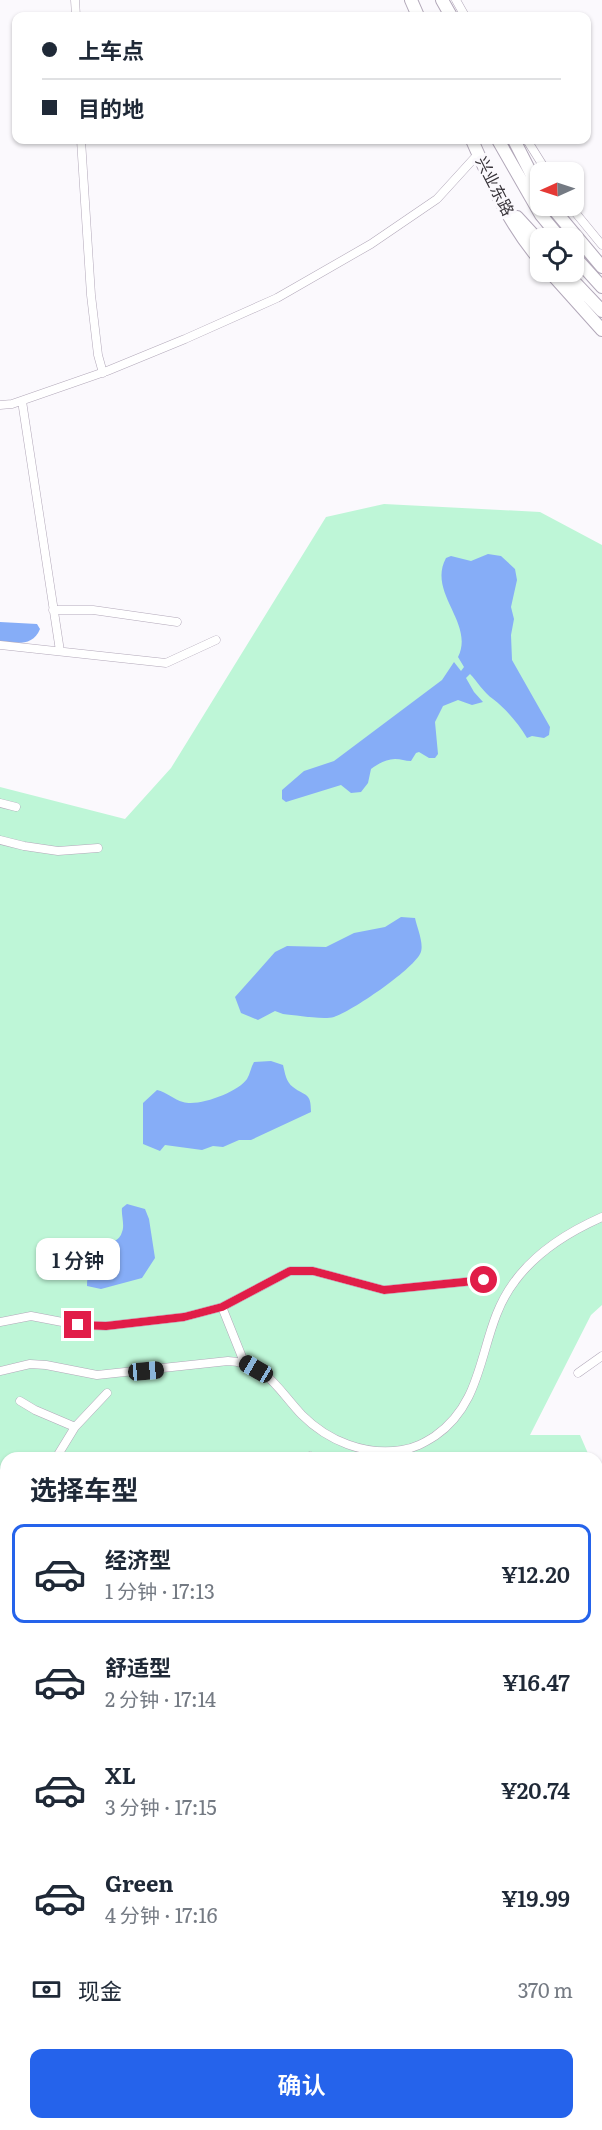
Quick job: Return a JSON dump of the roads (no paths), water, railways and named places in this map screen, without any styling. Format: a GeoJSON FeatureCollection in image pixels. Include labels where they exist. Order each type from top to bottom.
{"type":"FeatureCollection","features":[{"type":"Feature","properties":{"kind":"main road","name":"兴业东路"},"geometry":{"type":"LineString","coordinates":[[474,144],[498,197],[530,248]]}},
{"type":"Feature","properties":{"kind":"main road","name":"兴业东路"},"geometry":{"type":"LineString","coordinates":[[500,144],[540,214],[552,228]]}},
{"type":"Feature","properties":{"kind":"main road"},"geometry":{"type":"LineString","coordinates":[[516,144],[530,171]]}},
{"type":"Feature","properties":{"kind":"main road"},"geometry":{"type":"LineString","coordinates":[[498,197],[530,231]]}},
{"type":"Feature","properties":{"kind":"main road"},"geometry":{"type":"LineString","coordinates":[[559,216],[602,267]]}},
{"type":"Feature","properties":{"kind":"main road"},"geometry":{"type":"LineString","coordinates":[[584,267],[602,287]]}},
{"type":"Feature","properties":{"kind":"main road"},"geometry":{"type":"LineString","coordinates":[[559,282],[602,330]]}},
{"type":"Feature","properties":{"kind":"main road"},"geometry":{"type":"LineString","coordinates":[[575,282],[602,310]]}},
{"type":"Feature","properties":{"kind":"street"},"geometry":{"type":"LineString","coordinates":[[81,144],[90,296],[98,355],[103,373]]}},
{"type":"Feature","properties":{"kind":"street"},"geometry":{"type":"LineString","coordinates":[[530,144],[541,162]]}},
{"type":"Feature","properties":{"kind":"street"},"geometry":{"type":"LineString","coordinates":[[0,405],[103,373],[277,298],[372,244],[437,199],[478,154]]}},
{"type":"Feature","properties":{"kind":"street"},"geometry":{"type":"LineString","coordinates":[[578,216],[602,245]]}},
{"type":"Feature","properties":{"kind":"street"},"geometry":{"type":"LineString","coordinates":[[22,400],[60,651]]}},
{"type":"Feature","properties":{"kind":"street"},"geometry":{"type":"LineString","coordinates":[[53,610],[93,610],[177,622]]}},
{"type":"Feature","properties":{"kind":"street"},"geometry":{"type":"LineString","coordinates":[[0,645],[166,663],[216,640]]}},
{"type":"Feature","properties":{"kind":"street"},"geometry":{"type":"LineString","coordinates":[[0,803],[16,807]]}},
{"type":"Feature","properties":{"kind":"street"},"geometry":{"type":"LineString","coordinates":[[0,840],[58,851],[98,848]]}},
{"type":"Feature","properties":{"kind":"street"},"geometry":{"type":"LineString","coordinates":[[405,1452],[422,1445],[443,1431],[458,1416],[468,1401],[498,1308],[514,1281],[543,1251],[574,1230],[602,1217]]}},
{"type":"Feature","properties":{"kind":"street"},"geometry":{"type":"LineString","coordinates":[[0,1322],[31,1316],[78,1325],[106,1326],[184,1317],[222,1307],[290,1271],[313,1271],[384,1290],[484,1280]]}},
{"type":"Feature","properties":{"kind":"street"},"geometry":{"type":"LineString","coordinates":[[222,1307],[244,1362]]}},
{"type":"Feature","properties":{"kind":"street"},"geometry":{"type":"LineString","coordinates":[[578,1373],[602,1356]]}},
{"type":"Feature","properties":{"kind":"street"},"geometry":{"type":"LineString","coordinates":[[0,1371],[30,1364],[97,1375],[228,1361],[244,1362],[267,1376],[303,1416],[344,1444],[358,1449],[383,1452]]}},
{"type":"Feature","properties":{"kind":"street"},"geometry":{"type":"LineString","coordinates":[[60,1452],[75,1427],[107,1393]]}},
{"type":"Feature","properties":{"kind":"street"},"geometry":{"type":"LineString","coordinates":[[20,1401],[75,1427]]}},
{"type":"Feature","properties":{"kind":"water"},"geometry":{"type":"Polygon","coordinates":[[[488,554],[501,556],[515,569],[517,580],[511,607],[514,619],[511,635],[512,660],[550,727],[549,735],[544,738],[532,736],[527,738],[503,707],[487,694],[470,674],[466,678],[483,702],[472,705],[458,700],[443,706],[435,722],[438,754],[435,758],[429,758],[419,752],[411,761],[395,759],[382,762],[371,769],[368,783],[361,792],[351,793],[341,785],[286,802],[282,799],[282,790],[304,771],[334,761],[442,680],[454,662],[461,671],[464,667],[458,657],[462,644],[461,632],[446,596],[442,583],[442,571],[446,558],[451,556],[471,561],[488,554]]]}},
{"type":"Feature","properties":{"kind":"water"},"geometry":{"type":"Polygon","coordinates":[[[0,622],[37,624],[40,629],[33,639],[28,641],[17,643],[0,641],[0,622]]]}},
{"type":"Feature","properties":{"kind":"water"},"geometry":{"type":"Polygon","coordinates":[[[401,917],[415,918],[421,941],[420,954],[394,980],[354,1007],[329,1018],[283,1014],[275,1011],[258,1020],[241,1013],[235,997],[275,952],[287,946],[326,947],[354,933],[385,927],[401,917]]]}},
{"type":"Feature","properties":{"kind":"water"},"geometry":{"type":"Polygon","coordinates":[[[271,1061],[283,1065],[289,1083],[309,1098],[311,1112],[251,1140],[239,1140],[223,1147],[213,1146],[202,1150],[165,1145],[160,1151],[143,1144],[143,1103],[157,1090],[183,1102],[208,1100],[242,1084],[247,1079],[254,1062],[271,1061]]]}},
{"type":"Feature","properties":{"kind":"water"},"geometry":{"type":"Polygon","coordinates":[[[127,1204],[145,1209],[149,1219],[155,1258],[142,1278],[101,1289],[87,1286],[93,1259],[104,1247],[121,1235],[122,1208],[127,1204]]]}}]}
